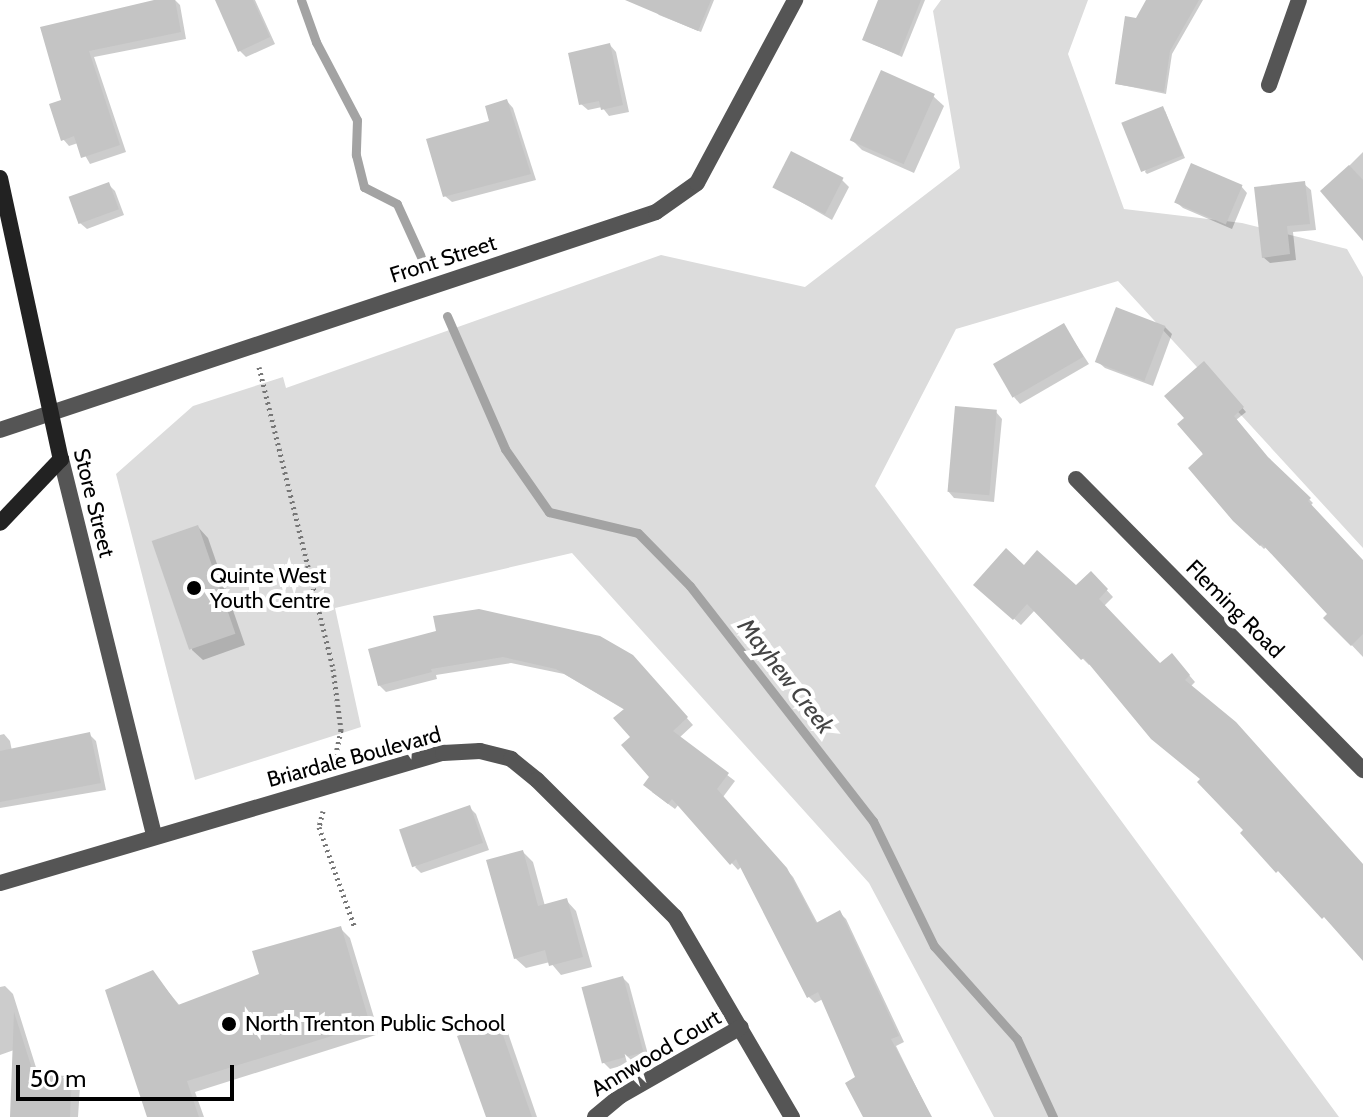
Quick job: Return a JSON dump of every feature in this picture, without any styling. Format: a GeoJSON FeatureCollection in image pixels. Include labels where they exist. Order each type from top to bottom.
{"type":"FeatureCollection","features":[{"type":"Feature","properties":{"kind":"street","name":"Front Street"},"geometry":{"type":"LineString","coordinates":[[0,430],[656,212],[697,183],[795,0]]}},
{"type":"Feature","properties":{"kind":"street"},"geometry":{"type":"LineString","coordinates":[[1269,85],[1299,0]]}},
{"type":"Feature","properties":{"kind":"street","name":"Store Street"},"geometry":{"type":"LineString","coordinates":[[0,178],[50,413],[154,836]]}},
{"type":"Feature","properties":{"kind":"street"},"geometry":{"type":"LineString","coordinates":[[0,523],[61,459]]}},
{"type":"Feature","properties":{"kind":"street","name":"Fleming Road"},"geometry":{"type":"LineString","coordinates":[[1076,479],[1363,770]]}},
{"type":"Feature","properties":{"kind":"street","name":"Briardale Boulevard"},"geometry":{"type":"LineString","coordinates":[[0,883],[443,753],[480,751],[511,759],[537,780],[675,917],[792,1117]]}},
{"type":"Feature","properties":{"kind":"street","name":"Annwood Court"},"geometry":{"type":"LineString","coordinates":[[595,1117],[620,1096],[741,1027]]}},
{"type":"Feature","properties":{"kind":"path"},"geometry":{"type":"LineString","coordinates":[[259,367],[333,669],[341,730],[334,764]]}},
{"type":"Feature","properties":{"kind":"path"},"geometry":{"type":"LineString","coordinates":[[323,810],[319,827],[355,928]]}},
{"type":"Feature","properties":{"kind":"shaded area"},"geometry":{"type":"Polygon","coordinates":[[[941,0],[1088,0],[1068,54],[1124,209],[1242,223],[1347,249],[1363,277],[1363,548],[1118,281],[956,329],[875,486],[1339,1117],[994,1117],[869,883],[572,553],[335,608],[361,727],[195,780],[116,474],[193,406],[283,377],[286,388],[661,255],[805,287],[960,168],[933,11],[941,0]]]}},
{"type":"Feature","properties":{"kind":"building"},"geometry":{"type":"Polygon","coordinates":[[[154,0],[175,0],[181,32],[89,51],[120,145],[81,158],[74,136],[61,141],[49,104],[61,100],[40,27],[154,0]]]}},
{"type":"Feature","properties":{"kind":"building"},"geometry":{"type":"Polygon","coordinates":[[[215,0],[253,0],[270,37],[238,52],[215,0]]]}},
{"type":"Feature","properties":{"kind":"building"},"geometry":{"type":"Polygon","coordinates":[[[625,0],[711,0],[698,31],[625,0]]]}},
{"type":"Feature","properties":{"kind":"building"},"geometry":{"type":"Polygon","coordinates":[[[878,0],[921,0],[899,55],[862,40],[878,0]]]}},
{"type":"Feature","properties":{"kind":"building"},"geometry":{"type":"Polygon","coordinates":[[[1146,0],[1199,0],[1170,51],[1164,92],[1115,84],[1125,16],[1136,18],[1146,0]]]}},
{"type":"Feature","properties":{"kind":"building"},"geometry":{"type":"Polygon","coordinates":[[[610,43],[623,105],[601,110],[599,101],[579,105],[568,53],[610,43]]]}},
{"type":"Feature","properties":{"kind":"building"},"geometry":{"type":"Polygon","coordinates":[[[881,70],[935,94],[904,164],[850,140],[881,70]]]}},
{"type":"Feature","properties":{"kind":"building"},"geometry":{"type":"Polygon","coordinates":[[[507,99],[531,174],[443,197],[426,139],[489,121],[485,106],[507,99]]]}},
{"type":"Feature","properties":{"kind":"building"},"geometry":{"type":"Polygon","coordinates":[[[1163,106],[1183,155],[1141,172],[1121,123],[1163,106]]]}},
{"type":"Feature","properties":{"kind":"building"},"geometry":{"type":"Polygon","coordinates":[[[791,151],[844,178],[825,214],[772,188],[791,151]]]}},
{"type":"Feature","properties":{"kind":"building"},"geometry":{"type":"Polygon","coordinates":[[[1191,163],[1243,185],[1226,224],[1174,203],[1191,163]]]}},
{"type":"Feature","properties":{"kind":"building"},"geometry":{"type":"Polygon","coordinates":[[[1349,165],[1363,180],[1363,241],[1320,191],[1349,165]]]}},
{"type":"Feature","properties":{"kind":"building"},"geometry":{"type":"Polygon","coordinates":[[[1305,181],[1310,224],[1287,226],[1290,254],[1262,258],[1254,187],[1305,181]]]}},
{"type":"Feature","properties":{"kind":"building"},"geometry":{"type":"Polygon","coordinates":[[[109,182],[119,209],[79,224],[69,197],[109,182]]]}},
{"type":"Feature","properties":{"kind":"building"},"geometry":{"type":"Polygon","coordinates":[[[1116,307],[1165,326],[1144,381],[1095,362],[1116,307]]]}},
{"type":"Feature","properties":{"kind":"building"},"geometry":{"type":"Polygon","coordinates":[[[1064,323],[1084,357],[1012,398],[993,364],[1064,323]]]}},
{"type":"Feature","properties":{"kind":"building"},"geometry":{"type":"Polygon","coordinates":[[[1204,361],[1244,407],[1234,416],[1268,457],[1311,498],[1308,501],[1363,560],[1363,634],[1351,646],[1323,618],[1327,614],[1262,544],[1260,546],[1233,521],[1188,468],[1203,454],[1177,424],[1184,418],[1164,396],[1204,361]]]}},
{"type":"Feature","properties":{"kind":"building"},"geometry":{"type":"Polygon","coordinates":[[[955,406],[997,410],[989,495],[948,492],[955,406]]]}},
{"type":"Feature","properties":{"kind":"building","name":"Quinte West Youth Centre"},"geometry":{"type":"Polygon","coordinates":[[[198,525],[235,634],[189,650],[152,541],[198,525]]]}},
{"type":"Feature","properties":{"kind":"building"},"geometry":{"type":"Polygon","coordinates":[[[1006,548],[1024,565],[1037,550],[1076,585],[1091,571],[1108,589],[1099,599],[1160,663],[1172,653],[1190,675],[1185,680],[1236,722],[1363,864],[1363,961],[1240,833],[1243,830],[1197,782],[1200,779],[1151,739],[1084,658],[1081,660],[1027,604],[1013,620],[973,585],[1006,548]]]}},
{"type":"Feature","properties":{"kind":"building"},"geometry":{"type":"Polygon","coordinates":[[[479,609],[600,636],[633,655],[688,717],[673,731],[729,773],[717,789],[787,868],[816,923],[840,910],[899,1036],[891,1039],[932,1117],[863,1117],[845,1083],[855,1077],[818,992],[807,998],[736,859],[730,865],[672,799],[668,804],[643,785],[649,777],[621,745],[630,737],[613,718],[624,709],[556,669],[503,657],[431,669],[432,672],[378,686],[368,649],[436,631],[433,616],[479,609]]]}},
{"type":"Feature","properties":{"kind":"building"},"geometry":{"type":"Polygon","coordinates":[[[90,732],[101,783],[0,802],[0,751],[90,732]]]}},
{"type":"Feature","properties":{"kind":"building"},"geometry":{"type":"Polygon","coordinates":[[[470,805],[483,843],[412,867],[399,829],[470,805]]]}},
{"type":"Feature","properties":{"kind":"building"},"geometry":{"type":"Polygon","coordinates":[[[523,850],[538,906],[567,898],[583,957],[549,966],[545,950],[514,959],[486,860],[523,850]]]}},
{"type":"Feature","properties":{"kind":"building"},"geometry":{"type":"Polygon","coordinates":[[[341,926],[370,1024],[187,1081],[199,1117],[147,1117],[105,990],[153,970],[178,1005],[259,974],[252,951],[341,926]]]}},
{"type":"Feature","properties":{"kind":"building"},"geometry":{"type":"Polygon","coordinates":[[[623,976],[643,1052],[602,1063],[581,987],[623,976]]]}},
{"type":"Feature","properties":{"kind":"building"},"geometry":{"type":"Polygon","coordinates":[[[14,1012],[34,1075],[72,1076],[70,1117],[10,1117],[14,1012]]]}},
{"type":"Feature","properties":{"kind":"building"},"geometry":{"type":"Polygon","coordinates":[[[498,1021],[532,1117],[486,1117],[457,1036],[498,1021]]]}},
{"type":"Feature","properties":{"kind":"waterway","name":"Mayhew Creek"},"geometry":{"type":"LineString","coordinates":[[301,0],[316,42],[357,120],[356,155],[364,187],[397,204],[423,261]]}},
{"type":"Feature","properties":{"kind":"waterway","name":"Mayhew Creek"},"geometry":{"type":"LineString","coordinates":[[447,316],[505,449],[549,512],[638,533],[690,586],[873,821],[934,946],[1017,1039],[1053,1117]]}},
{"type":"Feature","properties":{"kind":"place","name":"Quinte West Youth Centre"},"geometry":{"type":"Point","coordinates":[194,588]}},
{"type":"Feature","properties":{"kind":"place","name":"North Trenton Public School"},"geometry":{"type":"Point","coordinates":[229,1024]}}]}
